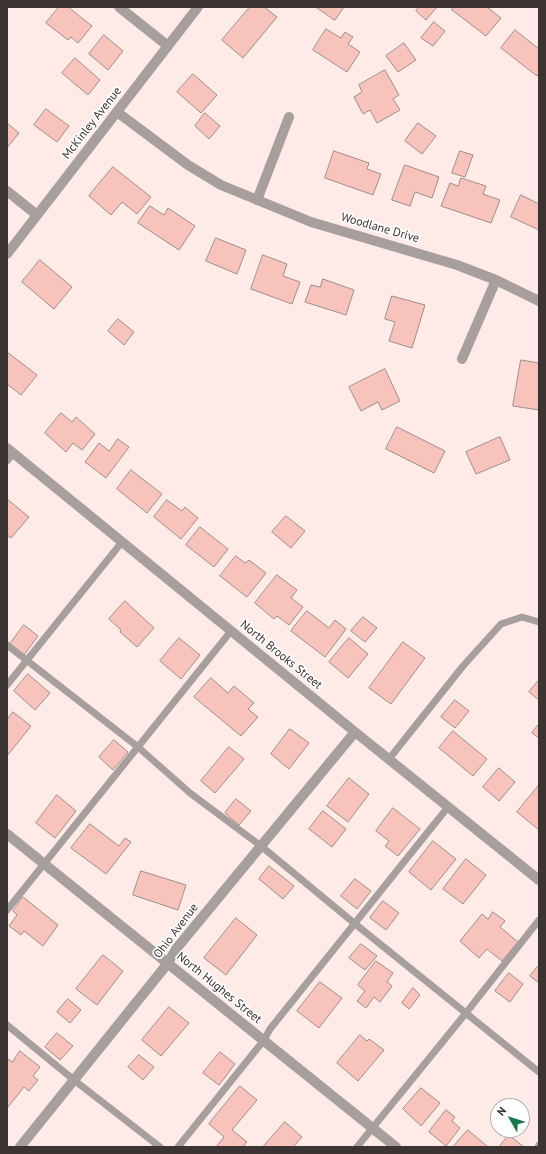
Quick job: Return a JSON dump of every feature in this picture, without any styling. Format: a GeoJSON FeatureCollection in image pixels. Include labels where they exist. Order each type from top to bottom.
{"type":"FeatureCollection","features":[{"type":"Feature","properties":{"kind":"street"},"geometry":{"type":"LineString","coordinates":[[119,7],[168,46]]}},
{"type":"Feature","properties":{"kind":"street","name":"McKinley Avenue"},"geometry":{"type":"LineString","coordinates":[[7,254],[198,7]]}},
{"type":"Feature","properties":{"kind":"street","name":"Woodlane Drive"},"geometry":{"type":"LineString","coordinates":[[117,112],[188,165],[221,184],[311,222],[458,265],[496,280],[539,301]]}},
{"type":"Feature","properties":{"kind":"street"},"geometry":{"type":"LineString","coordinates":[[257,200],[289,117]]}},
{"type":"Feature","properties":{"kind":"street"},"geometry":{"type":"LineString","coordinates":[[7,191],[37,215]]}},
{"type":"Feature","properties":{"kind":"street"},"geometry":{"type":"LineString","coordinates":[[462,359],[496,280]]}},
{"type":"Feature","properties":{"kind":"street","name":"North Brooks Street"},"geometry":{"type":"LineString","coordinates":[[9,455],[122,542],[539,880]]}},
{"type":"Feature","properties":{"kind":"street","name":"Ohio Avenue"},"geometry":{"type":"LineString","coordinates":[[20,1147],[168,963],[176,949],[355,732]]}},
{"type":"Feature","properties":{"kind":"street","name":"North Hughes Street"},"geometry":{"type":"LineString","coordinates":[[7,834],[396,1147]]}},
{"type":"Feature","properties":{"kind":"lane"},"geometry":{"type":"LineString","coordinates":[[7,685],[122,542]]}},
{"type":"Feature","properties":{"kind":"lane"},"geometry":{"type":"LineString","coordinates":[[389,759],[463,666],[501,624],[522,617],[539,622]]}},
{"type":"Feature","properties":{"kind":"lane"},"geometry":{"type":"LineString","coordinates":[[7,910],[230,631]]}},
{"type":"Feature","properties":{"kind":"lane"},"geometry":{"type":"LineString","coordinates":[[7,645],[138,747],[190,793],[261,846],[539,1072]]}},
{"type":"Feature","properties":{"kind":"lane"},"geometry":{"type":"LineString","coordinates":[[178,1147],[264,1040],[270,1029],[354,923],[448,807]]}},
{"type":"Feature","properties":{"kind":"lane"},"geometry":{"type":"LineString","coordinates":[[357,1147],[466,1013],[539,920]]}},
{"type":"Feature","properties":{"kind":"lane"},"geometry":{"type":"LineString","coordinates":[[7,1025],[74,1080],[160,1147]]}},
{"type":"Feature","properties":{"kind":"building"},"geometry":{"type":"Polygon","coordinates":[[[59,7],[68,7],[92,26],[78,43],[71,37],[68,40],[46,23],[59,7]]]}},
{"type":"Feature","properties":{"kind":"building"},"geometry":{"type":"Polygon","coordinates":[[[250,7],[264,7],[277,17],[243,58],[222,40],[250,7]]]}},
{"type":"Feature","properties":{"kind":"building"},"geometry":{"type":"Polygon","coordinates":[[[316,7],[344,7],[335,20],[316,7]]]}},
{"type":"Feature","properties":{"kind":"building"},"geometry":{"type":"Polygon","coordinates":[[[419,7],[437,7],[426,20],[416,11],[419,7]]]}},
{"type":"Feature","properties":{"kind":"building"},"geometry":{"type":"Polygon","coordinates":[[[454,7],[487,7],[501,18],[486,36],[452,10],[454,7]]]}},
{"type":"Feature","properties":{"kind":"building"},"geometry":{"type":"Polygon","coordinates":[[[434,22],[445,31],[433,46],[421,38],[434,22]]]}},
{"type":"Feature","properties":{"kind":"building"},"geometry":{"type":"Polygon","coordinates":[[[326,29],[341,38],[345,32],[353,37],[348,44],[360,52],[347,72],[313,50],[326,29]]]}},
{"type":"Feature","properties":{"kind":"building"},"geometry":{"type":"Polygon","coordinates":[[[515,30],[539,49],[539,73],[537,76],[501,48],[515,30]]]}},
{"type":"Feature","properties":{"kind":"building"},"geometry":{"type":"Polygon","coordinates":[[[104,35],[123,51],[108,70],[89,54],[104,35]]]}},
{"type":"Feature","properties":{"kind":"building"},"geometry":{"type":"Polygon","coordinates":[[[404,43],[416,60],[398,72],[386,56],[404,43]]]}},
{"type":"Feature","properties":{"kind":"building"},"geometry":{"type":"Polygon","coordinates":[[[75,58],[100,80],[88,95],[62,73],[75,58]]]}},
{"type":"Feature","properties":{"kind":"building"},"geometry":{"type":"Polygon","coordinates":[[[385,70],[399,95],[393,99],[400,110],[377,123],[370,110],[363,114],[354,97],[362,92],[359,85],[385,70]]]}},
{"type":"Feature","properties":{"kind":"building"},"geometry":{"type":"Polygon","coordinates":[[[193,74],[217,95],[201,113],[177,92],[193,74]]]}},
{"type":"Feature","properties":{"kind":"building"},"geometry":{"type":"Polygon","coordinates":[[[46,109],[69,126],[57,142],[34,125],[46,109]]]}},
{"type":"Feature","properties":{"kind":"building"},"geometry":{"type":"Polygon","coordinates":[[[205,113],[220,126],[209,139],[195,126],[205,113]]]}},
{"type":"Feature","properties":{"kind":"building"},"geometry":{"type":"Polygon","coordinates":[[[7,123],[19,133],[7,148],[7,123]]]}},
{"type":"Feature","properties":{"kind":"building"},"geometry":{"type":"Polygon","coordinates":[[[418,123],[436,136],[422,154],[405,141],[418,123]]]}},
{"type":"Feature","properties":{"kind":"building"},"geometry":{"type":"Polygon","coordinates":[[[334,151],[369,163],[367,169],[381,174],[373,195],[325,178],[334,151]]]}},
{"type":"Feature","properties":{"kind":"building"},"geometry":{"type":"Polygon","coordinates":[[[460,151],[473,155],[465,177],[452,173],[460,151]]]}},
{"type":"Feature","properties":{"kind":"building"},"geometry":{"type":"Polygon","coordinates":[[[405,165],[439,177],[432,198],[415,192],[410,206],[392,200],[405,165]]]}},
{"type":"Feature","properties":{"kind":"building"},"geometry":{"type":"Polygon","coordinates":[[[113,167],[151,197],[137,214],[122,202],[111,215],[89,196],[113,167]]]}},
{"type":"Feature","properties":{"kind":"building"},"geometry":{"type":"Polygon","coordinates":[[[461,178],[486,186],[483,194],[500,200],[491,223],[441,206],[450,183],[458,186],[461,178]]]}},
{"type":"Feature","properties":{"kind":"building"},"geometry":{"type":"Polygon","coordinates":[[[521,195],[539,204],[539,230],[511,217],[521,195]]]}},
{"type":"Feature","properties":{"kind":"building"},"geometry":{"type":"Polygon","coordinates":[[[150,206],[164,215],[168,208],[195,226],[179,250],[138,223],[150,206]]]}},
{"type":"Feature","properties":{"kind":"building"},"geometry":{"type":"Polygon","coordinates":[[[216,238],[246,250],[237,274],[206,261],[216,238]]]}},
{"type":"Feature","properties":{"kind":"building"},"geometry":{"type":"Polygon","coordinates":[[[263,255],[287,264],[283,276],[300,282],[292,304],[251,289],[263,255]]]}},
{"type":"Feature","properties":{"kind":"building"},"geometry":{"type":"Polygon","coordinates":[[[40,260],[72,287],[54,309],[22,282],[40,260]]]}},
{"type":"Feature","properties":{"kind":"building"},"geometry":{"type":"Polygon","coordinates":[[[323,279],[354,290],[346,315],[305,302],[311,285],[320,287],[323,279]]]}},
{"type":"Feature","properties":{"kind":"building"},"geometry":{"type":"Polygon","coordinates":[[[392,296],[425,305],[412,348],[389,341],[395,322],[385,319],[392,296]]]}},
{"type":"Feature","properties":{"kind":"building"},"geometry":{"type":"Polygon","coordinates":[[[118,319],[134,332],[124,345],[108,331],[118,319]]]}},
{"type":"Feature","properties":{"kind":"building"},"geometry":{"type":"Polygon","coordinates":[[[7,352],[37,375],[21,395],[7,384],[7,352]]]}},
{"type":"Feature","properties":{"kind":"building"},"geometry":{"type":"Polygon","coordinates":[[[521,360],[539,363],[539,410],[513,406],[521,360]]]}},
{"type":"Feature","properties":{"kind":"building"},"geometry":{"type":"Polygon","coordinates":[[[385,369],[400,401],[382,410],[378,402],[361,411],[349,387],[385,369]]]}},
{"type":"Feature","properties":{"kind":"building"},"geometry":{"type":"Polygon","coordinates":[[[61,413],[72,422],[76,417],[95,434],[82,450],[73,443],[66,452],[45,433],[61,413]]]}},
{"type":"Feature","properties":{"kind":"building"},"geometry":{"type":"Polygon","coordinates":[[[397,427],[445,451],[434,473],[386,449],[397,427]]]}},
{"type":"Feature","properties":{"kind":"building"},"geometry":{"type":"Polygon","coordinates":[[[500,437],[510,460],[476,474],[466,452],[500,437]]]}},
{"type":"Feature","properties":{"kind":"building"},"geometry":{"type":"Polygon","coordinates":[[[118,439],[129,447],[106,478],[85,462],[99,443],[109,451],[118,439]]]}},
{"type":"Feature","properties":{"kind":"building"},"geometry":{"type":"Polygon","coordinates":[[[131,470],[162,494],[147,513],[117,489],[131,470]]]}},
{"type":"Feature","properties":{"kind":"building"},"geometry":{"type":"Polygon","coordinates":[[[7,499],[29,517],[11,538],[7,535],[7,499]]]}},
{"type":"Feature","properties":{"kind":"building"},"geometry":{"type":"Polygon","coordinates":[[[167,500],[182,511],[185,507],[198,518],[181,539],[154,517],[167,500]]]}},
{"type":"Feature","properties":{"kind":"building"},"geometry":{"type":"Polygon","coordinates":[[[286,516],[305,531],[291,548],[272,532],[286,516]]]}},
{"type":"Feature","properties":{"kind":"building"},"geometry":{"type":"Polygon","coordinates":[[[200,527],[228,549],[214,567],[186,545],[200,527]]]}},
{"type":"Feature","properties":{"kind":"building"},"geometry":{"type":"Polygon","coordinates":[[[236,556],[245,563],[249,560],[266,573],[247,597],[220,576],[236,556]]]}},
{"type":"Feature","properties":{"kind":"building"},"geometry":{"type":"Polygon","coordinates":[[[277,575],[297,590],[291,598],[303,607],[289,625],[277,616],[274,619],[255,603],[277,575]]]}},
{"type":"Feature","properties":{"kind":"building"},"geometry":{"type":"Polygon","coordinates":[[[125,601],[154,628],[137,647],[120,632],[121,630],[109,619],[125,601]]]}},
{"type":"Feature","properties":{"kind":"building"},"geometry":{"type":"Polygon","coordinates":[[[307,611],[329,628],[335,620],[346,629],[325,657],[291,631],[307,611]]]}},
{"type":"Feature","properties":{"kind":"building"},"geometry":{"type":"Polygon","coordinates":[[[363,617],[377,628],[365,642],[351,631],[363,617]]]}},
{"type":"Feature","properties":{"kind":"building"},"geometry":{"type":"Polygon","coordinates":[[[24,625],[38,636],[24,655],[10,644],[24,625]]]}},
{"type":"Feature","properties":{"kind":"building"},"geometry":{"type":"Polygon","coordinates":[[[179,638],[200,655],[181,679],[160,661],[179,638]]]}},
{"type":"Feature","properties":{"kind":"building"},"geometry":{"type":"Polygon","coordinates":[[[349,638],[368,654],[348,678],[329,662],[349,638]]]}},
{"type":"Feature","properties":{"kind":"building"},"geometry":{"type":"Polygon","coordinates":[[[403,642],[425,658],[391,704],[369,688],[403,642]]]}},
{"type":"Feature","properties":{"kind":"building"},"geometry":{"type":"Polygon","coordinates":[[[28,674],[50,693],[35,710],[14,691],[28,674]]]}},
{"type":"Feature","properties":{"kind":"building"},"geometry":{"type":"Polygon","coordinates":[[[211,678],[228,693],[234,686],[254,703],[248,709],[258,717],[241,736],[194,697],[211,678]]]}},
{"type":"Feature","properties":{"kind":"building"},"geometry":{"type":"Polygon","coordinates":[[[539,680],[539,700],[529,692],[539,680]]]}},
{"type":"Feature","properties":{"kind":"building"},"geometry":{"type":"Polygon","coordinates":[[[455,700],[469,711],[455,728],[441,717],[455,700]]]}},
{"type":"Feature","properties":{"kind":"building"},"geometry":{"type":"Polygon","coordinates":[[[13,712],[31,726],[7,756],[7,720],[13,712]]]}},
{"type":"Feature","properties":{"kind":"building"},"geometry":{"type":"Polygon","coordinates":[[[539,724],[539,738],[532,733],[539,724]]]}},
{"type":"Feature","properties":{"kind":"building"},"geometry":{"type":"Polygon","coordinates":[[[290,729],[309,743],[289,769],[271,754],[290,729]]]}},
{"type":"Feature","properties":{"kind":"building"},"geometry":{"type":"Polygon","coordinates":[[[453,731],[487,759],[473,776],[439,748],[453,731]]]}},
{"type":"Feature","properties":{"kind":"building"},"geometry":{"type":"Polygon","coordinates":[[[114,740],[128,752],[113,770],[99,757],[114,740]]]}},
{"type":"Feature","properties":{"kind":"building"},"geometry":{"type":"Polygon","coordinates":[[[229,747],[244,759],[215,793],[201,781],[229,747]]]}},
{"type":"Feature","properties":{"kind":"building"},"geometry":{"type":"Polygon","coordinates":[[[499,768],[515,782],[499,801],[483,787],[499,768]]]}},
{"type":"Feature","properties":{"kind":"building"},"geometry":{"type":"Polygon","coordinates":[[[349,778],[369,794],[348,822],[327,806],[349,778]]]}},
{"type":"Feature","properties":{"kind":"building"},"geometry":{"type":"Polygon","coordinates":[[[539,785],[539,830],[517,812],[539,785]]]}},
{"type":"Feature","properties":{"kind":"building"},"geometry":{"type":"Polygon","coordinates":[[[57,795],[76,811],[55,838],[36,823],[57,795]]]}},
{"type":"Feature","properties":{"kind":"building"},"geometry":{"type":"Polygon","coordinates":[[[236,799],[251,811],[239,825],[225,813],[236,799]]]}},
{"type":"Feature","properties":{"kind":"building"},"geometry":{"type":"Polygon","coordinates":[[[393,808],[420,829],[398,856],[385,846],[389,841],[376,831],[393,808]]]}},
{"type":"Feature","properties":{"kind":"building"},"geometry":{"type":"Polygon","coordinates":[[[323,811],[346,829],[332,847],[309,829],[323,811]]]}},
{"type":"Feature","properties":{"kind":"building"},"geometry":{"type":"Polygon","coordinates":[[[90,824],[119,846],[125,838],[131,842],[106,874],[71,848],[90,824]]]}},
{"type":"Feature","properties":{"kind":"building"},"geometry":{"type":"Polygon","coordinates":[[[433,841],[456,859],[431,890],[409,872],[433,841]]]}},
{"type":"Feature","properties":{"kind":"building"},"geometry":{"type":"Polygon","coordinates":[[[466,859],[486,875],[463,904],[443,889],[466,859]]]}},
{"type":"Feature","properties":{"kind":"building"},"geometry":{"type":"Polygon","coordinates":[[[269,866],[294,886],[283,899],[259,879],[269,866]]]}},
{"type":"Feature","properties":{"kind":"building"},"geometry":{"type":"Polygon","coordinates":[[[141,871],[186,885],[178,910],[133,895],[141,871]]]}},
{"type":"Feature","properties":{"kind":"building"},"geometry":{"type":"Polygon","coordinates":[[[355,879],[371,891],[357,909],[341,896],[355,879]]]}},
{"type":"Feature","properties":{"kind":"building"},"geometry":{"type":"Polygon","coordinates":[[[23,897],[58,925],[43,946],[24,931],[21,935],[9,926],[17,915],[13,911],[23,897]]]}},
{"type":"Feature","properties":{"kind":"building"},"geometry":{"type":"Polygon","coordinates":[[[383,901],[399,913],[386,930],[370,918],[383,901]]]}},
{"type":"Feature","properties":{"kind":"building"},"geometry":{"type":"Polygon","coordinates":[[[493,912],[505,921],[500,927],[518,942],[502,961],[487,949],[479,958],[460,941],[482,914],[488,919],[493,912]]]}},
{"type":"Feature","properties":{"kind":"building"},"geometry":{"type":"Polygon","coordinates":[[[236,918],[257,935],[226,975],[204,958],[236,918]]]}},
{"type":"Feature","properties":{"kind":"building"},"geometry":{"type":"Polygon","coordinates":[[[361,944],[377,956],[365,970],[349,958],[361,944]]]}},
{"type":"Feature","properties":{"kind":"building"},"geometry":{"type":"Polygon","coordinates":[[[103,955],[123,971],[97,1005],[76,989],[103,955]]]}},
{"type":"Feature","properties":{"kind":"building"},"geometry":{"type":"Polygon","coordinates":[[[376,961],[393,973],[387,982],[392,986],[380,1002],[374,997],[366,1008],[357,1001],[365,991],[358,985],[376,961]]]}},
{"type":"Feature","properties":{"kind":"building"},"geometry":{"type":"Polygon","coordinates":[[[539,965],[539,983],[530,976],[539,965]]]}},
{"type":"Feature","properties":{"kind":"building"},"geometry":{"type":"Polygon","coordinates":[[[509,973],[523,984],[510,1002],[495,991],[509,973]]]}},
{"type":"Feature","properties":{"kind":"building"},"geometry":{"type":"Polygon","coordinates":[[[320,982],[342,998],[319,1028],[297,1011],[320,982]]]}},
{"type":"Feature","properties":{"kind":"building"},"geometry":{"type":"Polygon","coordinates":[[[413,988],[420,995],[409,1009],[402,1003],[413,988]]]}},
{"type":"Feature","properties":{"kind":"building"},"geometry":{"type":"Polygon","coordinates":[[[68,999],[81,1010],[70,1023],[57,1012],[68,999]]]}},
{"type":"Feature","properties":{"kind":"building"},"geometry":{"type":"Polygon","coordinates":[[[169,1007],[189,1023],[161,1056],[142,1040],[169,1007]]]}},
{"type":"Feature","properties":{"kind":"building"},"geometry":{"type":"Polygon","coordinates":[[[57,1033],[73,1046],[60,1060],[45,1047],[57,1033]]]}},
{"type":"Feature","properties":{"kind":"building"},"geometry":{"type":"Polygon","coordinates":[[[360,1035],[367,1041],[369,1039],[384,1050],[358,1081],[337,1063],[360,1035]]]}},
{"type":"Feature","properties":{"kind":"building"},"geometry":{"type":"Polygon","coordinates":[[[20,1051],[40,1067],[33,1076],[38,1080],[29,1091],[24,1087],[8,1107],[7,1058],[12,1062],[20,1051]]]}},
{"type":"Feature","properties":{"kind":"building"},"geometry":{"type":"Polygon","coordinates":[[[220,1052],[235,1064],[219,1085],[203,1073],[220,1052]]]}},
{"type":"Feature","properties":{"kind":"building"},"geometry":{"type":"Polygon","coordinates":[[[139,1055],[154,1067],[143,1080],[128,1067],[139,1055]]]}},
{"type":"Feature","properties":{"kind":"building"},"geometry":{"type":"Polygon","coordinates":[[[240,1086],[257,1100],[232,1130],[247,1142],[243,1147],[216,1147],[224,1137],[209,1124],[240,1086]]]}},
{"type":"Feature","properties":{"kind":"building"},"geometry":{"type":"Polygon","coordinates":[[[421,1088],[440,1103],[421,1126],[403,1109],[421,1088]]]}},
{"type":"Feature","properties":{"kind":"building"},"geometry":{"type":"Polygon","coordinates":[[[446,1110],[455,1117],[452,1121],[460,1128],[446,1146],[429,1132],[446,1110]]]}},
{"type":"Feature","properties":{"kind":"building"},"geometry":{"type":"Polygon","coordinates":[[[285,1122],[302,1137],[293,1147],[263,1147],[285,1122]]]}},
{"type":"Feature","properties":{"kind":"building"},"geometry":{"type":"Polygon","coordinates":[[[468,1130],[488,1147],[453,1147],[468,1130]]]}},
{"type":"Feature","properties":{"kind":"building"},"geometry":{"type":"Polygon","coordinates":[[[506,1138],[513,1138],[524,1147],[499,1147],[506,1138]]]}}]}
